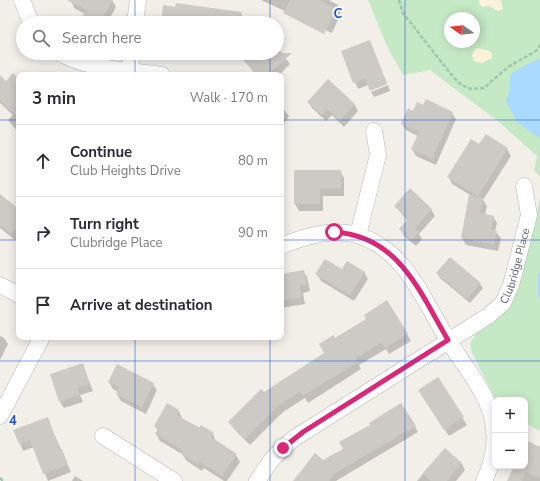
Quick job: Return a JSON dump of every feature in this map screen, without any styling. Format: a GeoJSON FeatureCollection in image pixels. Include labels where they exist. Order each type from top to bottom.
{"type":"FeatureCollection","features":[{"type":"Feature","properties":{"kind":"street"},"geometry":{"type":"LineString","coordinates":[[22,0],[28,16]]}},
{"type":"Feature","properties":{"kind":"street"},"geometry":{"type":"LineString","coordinates":[[136,16],[138,0]]}},
{"type":"Feature","properties":{"kind":"street"},"geometry":{"type":"LineString","coordinates":[[76,60],[125,72]]}},
{"type":"Feature","properties":{"kind":"street"},"geometry":{"type":"LineString","coordinates":[[129,72],[131,60]]}},
{"type":"Feature","properties":{"kind":"street"},"geometry":{"type":"LineString","coordinates":[[358,235],[378,155],[374,131]]}},
{"type":"Feature","properties":{"kind":"street","name":"Clubridge Place"},"geometry":{"type":"LineString","coordinates":[[257,481],[273,458],[292,439],[495,311],[508,295],[529,215],[524,186]]}},
{"type":"Feature","properties":{"kind":"street"},"geometry":{"type":"LineString","coordinates":[[284,245],[307,236],[322,233],[358,235],[376,244],[397,260],[415,284],[448,340],[486,399],[491,414],[494,442],[493,458],[484,481]]}},
{"type":"Feature","properties":{"kind":"street"},"geometry":{"type":"LineString","coordinates":[[0,285],[16,293]]}},
{"type":"Feature","properties":{"kind":"street"},"geometry":{"type":"LineString","coordinates":[[0,416],[40,340]]}},
{"type":"Feature","properties":{"kind":"street"},"geometry":{"type":"LineString","coordinates":[[103,436],[174,481]]}},
{"type":"Feature","properties":{"kind":"path"},"geometry":{"type":"LineString","coordinates":[[399,0],[403,14],[450,73],[461,85],[471,89],[484,88],[508,67],[536,51],[540,45]]}},
{"type":"Feature","properties":{"kind":"path"},"geometry":{"type":"LineString","coordinates":[[0,478],[3,481]]}},
{"type":"Feature","properties":{"kind":"green space"},"geometry":{"type":"Polygon","coordinates":[[[368,0],[540,0],[540,176],[534,171],[537,156],[499,122],[430,70],[403,75],[387,46],[368,0]]]}},
{"type":"Feature","properties":{"kind":"green space"},"geometry":{"type":"Polygon","coordinates":[[[540,199],[540,431],[528,425],[528,397],[494,397],[472,353],[470,344],[476,333],[519,283],[540,199]]]}},
{"type":"Feature","properties":{"kind":"sand"},"geometry":{"type":"Polygon","coordinates":[[[479,0],[501,0],[503,9],[498,11],[489,6],[482,7],[479,0]]]}},
{"type":"Feature","properties":{"kind":"sand"},"geometry":{"type":"Polygon","coordinates":[[[476,48],[487,50],[492,53],[492,58],[482,63],[474,61],[472,55],[476,48]]]}},
{"type":"Feature","properties":{"kind":"water"},"geometry":{"type":"Polygon","coordinates":[[[540,58],[540,139],[517,122],[506,101],[510,88],[510,77],[513,72],[540,58]]]}},
{"type":"Feature","properties":{"kind":"building"},"geometry":{"type":"Polygon","coordinates":[[[67,0],[113,0],[104,16],[83,16],[86,10],[67,0]]]}},
{"type":"Feature","properties":{"kind":"building"},"geometry":{"type":"Polygon","coordinates":[[[290,0],[319,0],[337,9],[324,34],[283,13],[290,0]]]}},
{"type":"Feature","properties":{"kind":"building"},"geometry":{"type":"Polygon","coordinates":[[[176,3],[241,12],[241,16],[162,16],[163,5],[175,7],[176,3]]]}},
{"type":"Feature","properties":{"kind":"building"},"geometry":{"type":"Polygon","coordinates":[[[370,40],[387,84],[370,91],[365,79],[353,83],[341,51],[370,40]]]}},
{"type":"Feature","properties":{"kind":"building"},"geometry":{"type":"Polygon","coordinates":[[[284,53],[292,53],[271,72],[254,72],[243,60],[284,60],[284,53]]]}},
{"type":"Feature","properties":{"kind":"building"},"geometry":{"type":"Polygon","coordinates":[[[13,73],[16,76],[16,115],[0,101],[0,75],[6,81],[13,73]]]}},
{"type":"Feature","properties":{"kind":"building"},"geometry":{"type":"Polygon","coordinates":[[[328,79],[355,104],[340,121],[327,109],[322,115],[307,102],[328,79]]]}},
{"type":"Feature","properties":{"kind":"building"},"geometry":{"type":"Polygon","coordinates":[[[426,99],[453,112],[432,159],[411,149],[419,132],[401,124],[408,108],[413,111],[417,102],[423,105],[426,99]]]}},
{"type":"Feature","properties":{"kind":"building"},"geometry":{"type":"Polygon","coordinates":[[[486,134],[508,148],[478,196],[447,177],[471,139],[479,144],[486,134]]]}},
{"type":"Feature","properties":{"kind":"building"},"geometry":{"type":"Polygon","coordinates":[[[294,170],[341,170],[341,189],[320,189],[320,204],[294,204],[294,170]]]}},
{"type":"Feature","properties":{"kind":"building"},"geometry":{"type":"Polygon","coordinates":[[[410,188],[432,209],[415,228],[419,232],[412,240],[399,229],[408,219],[394,206],[410,188]]]}},
{"type":"Feature","properties":{"kind":"building"},"geometry":{"type":"Polygon","coordinates":[[[0,194],[16,207],[16,228],[11,234],[0,225],[0,194]]]}},
{"type":"Feature","properties":{"kind":"building"},"geometry":{"type":"Polygon","coordinates":[[[469,195],[483,198],[480,213],[494,216],[491,229],[497,231],[494,245],[461,238],[469,195]]]}},
{"type":"Feature","properties":{"kind":"building"},"geometry":{"type":"Polygon","coordinates":[[[450,257],[481,283],[467,299],[436,273],[450,257]]]}},
{"type":"Feature","properties":{"kind":"building"},"geometry":{"type":"Polygon","coordinates":[[[325,259],[342,269],[347,261],[365,272],[350,295],[315,274],[325,259]]]}},
{"type":"Feature","properties":{"kind":"building"},"geometry":{"type":"Polygon","coordinates":[[[304,270],[307,285],[300,286],[302,297],[284,300],[284,273],[304,270]]]}},
{"type":"Feature","properties":{"kind":"building"},"geometry":{"type":"Polygon","coordinates":[[[387,300],[408,334],[385,348],[381,343],[356,358],[358,362],[303,396],[300,392],[279,405],[245,439],[228,422],[261,389],[264,392],[324,353],[319,344],[333,335],[335,338],[366,319],[364,315],[387,300]]]}},
{"type":"Feature","properties":{"kind":"building"},"geometry":{"type":"Polygon","coordinates":[[[83,363],[90,384],[77,388],[80,395],[59,402],[50,374],[83,363]]]}},
{"type":"Feature","properties":{"kind":"building"},"geometry":{"type":"Polygon","coordinates":[[[117,364],[154,383],[142,407],[116,394],[119,388],[108,382],[117,364]]]}},
{"type":"Feature","properties":{"kind":"building"},"geometry":{"type":"Polygon","coordinates":[[[438,377],[464,417],[444,430],[418,390],[438,377]]]}},
{"type":"Feature","properties":{"kind":"building"},"geometry":{"type":"Polygon","coordinates":[[[167,403],[179,410],[177,415],[199,428],[201,425],[214,433],[211,437],[237,454],[222,476],[200,462],[198,465],[181,454],[184,451],[155,434],[159,428],[154,426],[167,403]]]}},
{"type":"Feature","properties":{"kind":"building"},"geometry":{"type":"Polygon","coordinates":[[[401,403],[416,426],[334,474],[329,481],[293,481],[315,453],[323,460],[343,449],[339,442],[370,425],[369,423],[401,403]]]}},
{"type":"Feature","properties":{"kind":"building"},"geometry":{"type":"Polygon","coordinates":[[[48,417],[60,450],[62,449],[68,465],[43,474],[30,440],[19,444],[13,430],[48,417]]]}},
{"type":"Feature","properties":{"kind":"building"},"geometry":{"type":"Polygon","coordinates":[[[528,441],[540,447],[540,478],[526,472],[522,481],[507,481],[513,469],[528,469],[528,441]]]}},
{"type":"Feature","properties":{"kind":"building"},"geometry":{"type":"Polygon","coordinates":[[[445,448],[462,463],[447,481],[431,481],[422,474],[445,448]]]}},
{"type":"Feature","properties":{"kind":"waterway"},"geometry":{"type":"LineString","coordinates":[[540,275],[540,297]]}},
{"type":"Feature","properties":{"kind":"route"},"geometry":{"type":"LineString","coordinates":[[283,448],[292,439],[448,340],[415,284],[397,260],[376,244],[358,235],[334,232]]}}]}
